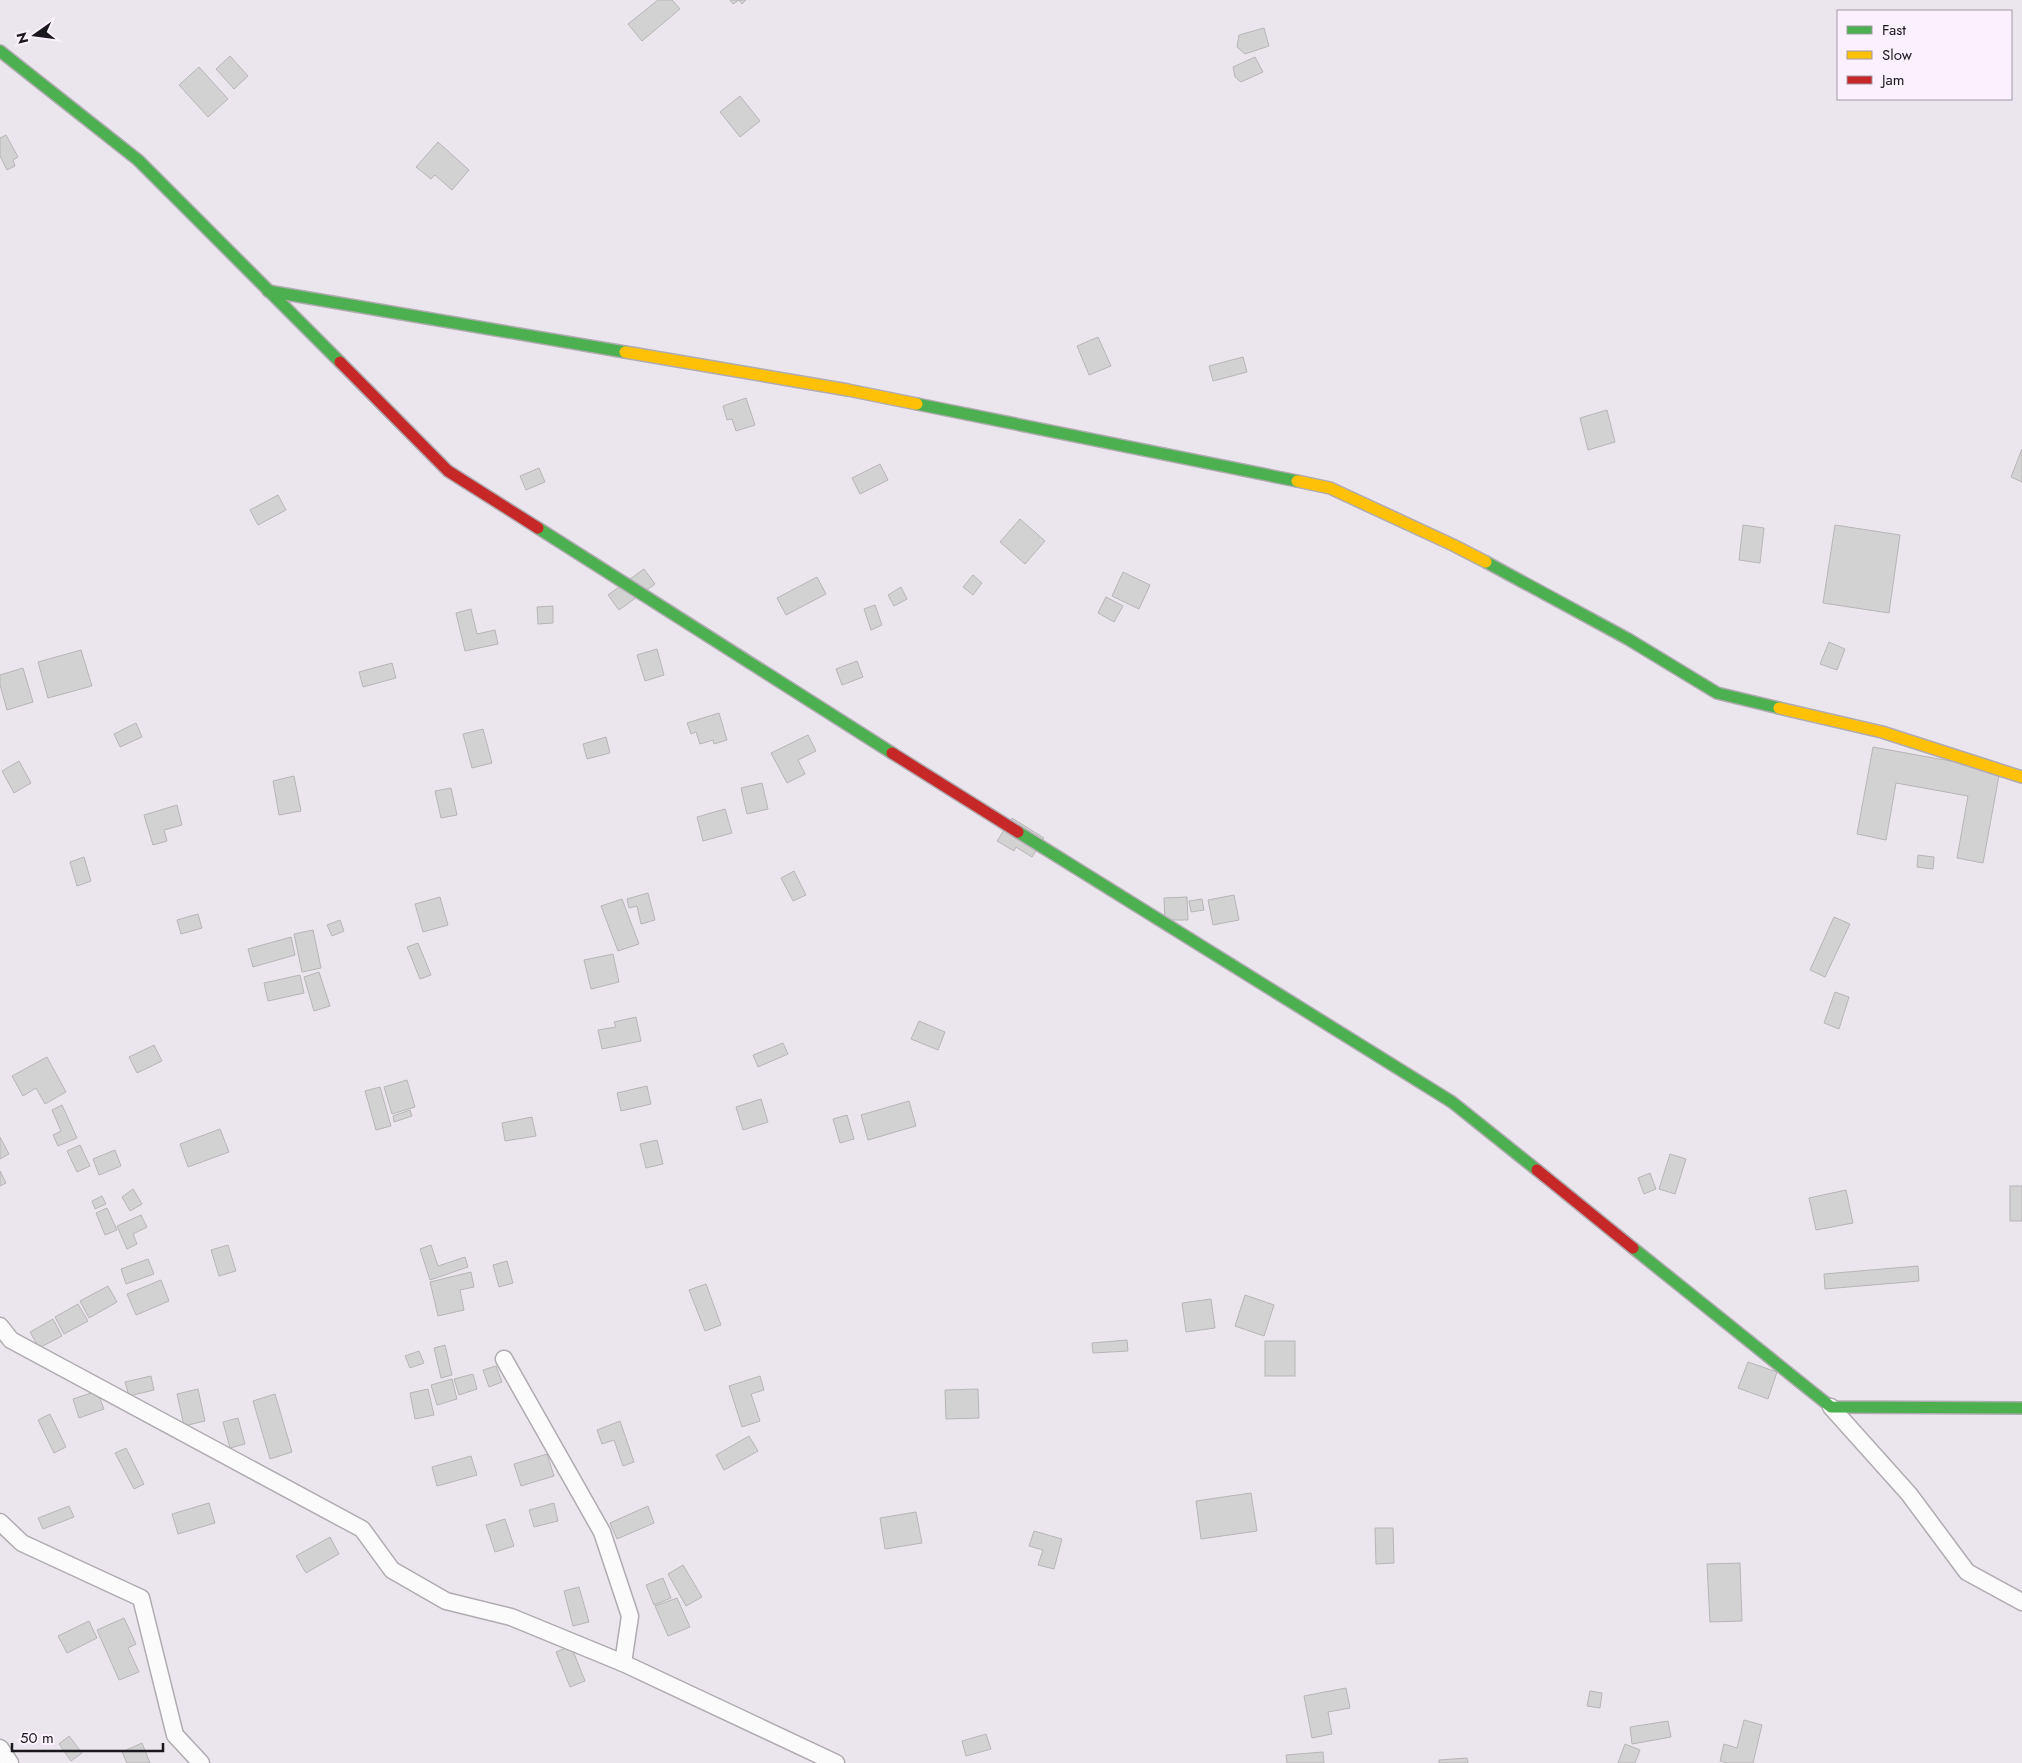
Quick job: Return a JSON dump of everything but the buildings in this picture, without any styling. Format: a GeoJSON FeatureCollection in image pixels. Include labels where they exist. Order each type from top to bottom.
{"type":"FeatureCollection","features":[{"type":"Feature","properties":{"kind":"street"},"geometry":{"type":"LineString","coordinates":[[0,51],[138,160],[448,471],[1065,862],[1452,1102],[1831,1407],[1909,1494],[1966,1572],[2022,1602]]}},
{"type":"Feature","properties":{"kind":"street"},"geometry":{"type":"LineString","coordinates":[[268,291],[848,390],[1330,488],[1461,550],[1628,639],[1717,693],[1882,732],[2022,777]]}},
{"type":"Feature","properties":{"kind":"street"},"geometry":{"type":"LineString","coordinates":[[0,1326],[11,1340],[362,1529],[392,1570],[446,1601],[511,1617],[622,1663],[836,1763]]}},
{"type":"Feature","properties":{"kind":"street"},"geometry":{"type":"LineString","coordinates":[[504,1359],[602,1532],[630,1616],[622,1663]]}},
{"type":"Feature","properties":{"kind":"street"},"geometry":{"type":"LineString","coordinates":[[1831,1407],[2022,1408]]}},
{"type":"Feature","properties":{"kind":"street"},"geometry":{"type":"LineString","coordinates":[[0,1522],[22,1544],[141,1598],[175,1735],[201,1763]]}},
{"type":"Feature","properties":{"kind":"street"},"geometry":{"type":"LineString","coordinates":[[0,1748],[10,1763]]}},
{"type":"Feature","properties":{"kind":"traffic: fast"},"geometry":{"type":"LineString","coordinates":[[0,51],[138,160],[340,362]]}},
{"type":"Feature","properties":{"kind":"traffic: fast"},"geometry":{"type":"LineString","coordinates":[[268,291],[625,352]]}},
{"type":"Feature","properties":{"kind":"traffic: fast"},"geometry":{"type":"LineString","coordinates":[[917,404],[1297,481]]}},
{"type":"Feature","properties":{"kind":"traffic: fast"},"geometry":{"type":"LineString","coordinates":[[538,528],[892,753]]}},
{"type":"Feature","properties":{"kind":"traffic: fast"},"geometry":{"type":"LineString","coordinates":[[1486,562],[1628,639],[1717,693],[1779,708]]}},
{"type":"Feature","properties":{"kind":"traffic: fast"},"geometry":{"type":"LineString","coordinates":[[1018,832],[1452,1102],[1537,1170]]}},
{"type":"Feature","properties":{"kind":"traffic: fast"},"geometry":{"type":"LineString","coordinates":[[1633,1248],[1831,1407],[2022,1408]]}},
{"type":"Feature","properties":{"kind":"traffic: slow"},"geometry":{"type":"LineString","coordinates":[[625,352],[848,390],[917,404]]}},
{"type":"Feature","properties":{"kind":"traffic: slow"},"geometry":{"type":"LineString","coordinates":[[1297,481],[1330,488],[1486,562]]}},
{"type":"Feature","properties":{"kind":"traffic: slow"},"geometry":{"type":"LineString","coordinates":[[1779,708],[1882,732],[2022,777]]}},
{"type":"Feature","properties":{"kind":"traffic: jam"},"geometry":{"type":"LineString","coordinates":[[340,362],[448,471],[538,528]]}},
{"type":"Feature","properties":{"kind":"traffic: jam"},"geometry":{"type":"LineString","coordinates":[[892,753],[1018,832]]}},
{"type":"Feature","properties":{"kind":"traffic: jam"},"geometry":{"type":"LineString","coordinates":[[1537,1170],[1633,1248]]}}]}
